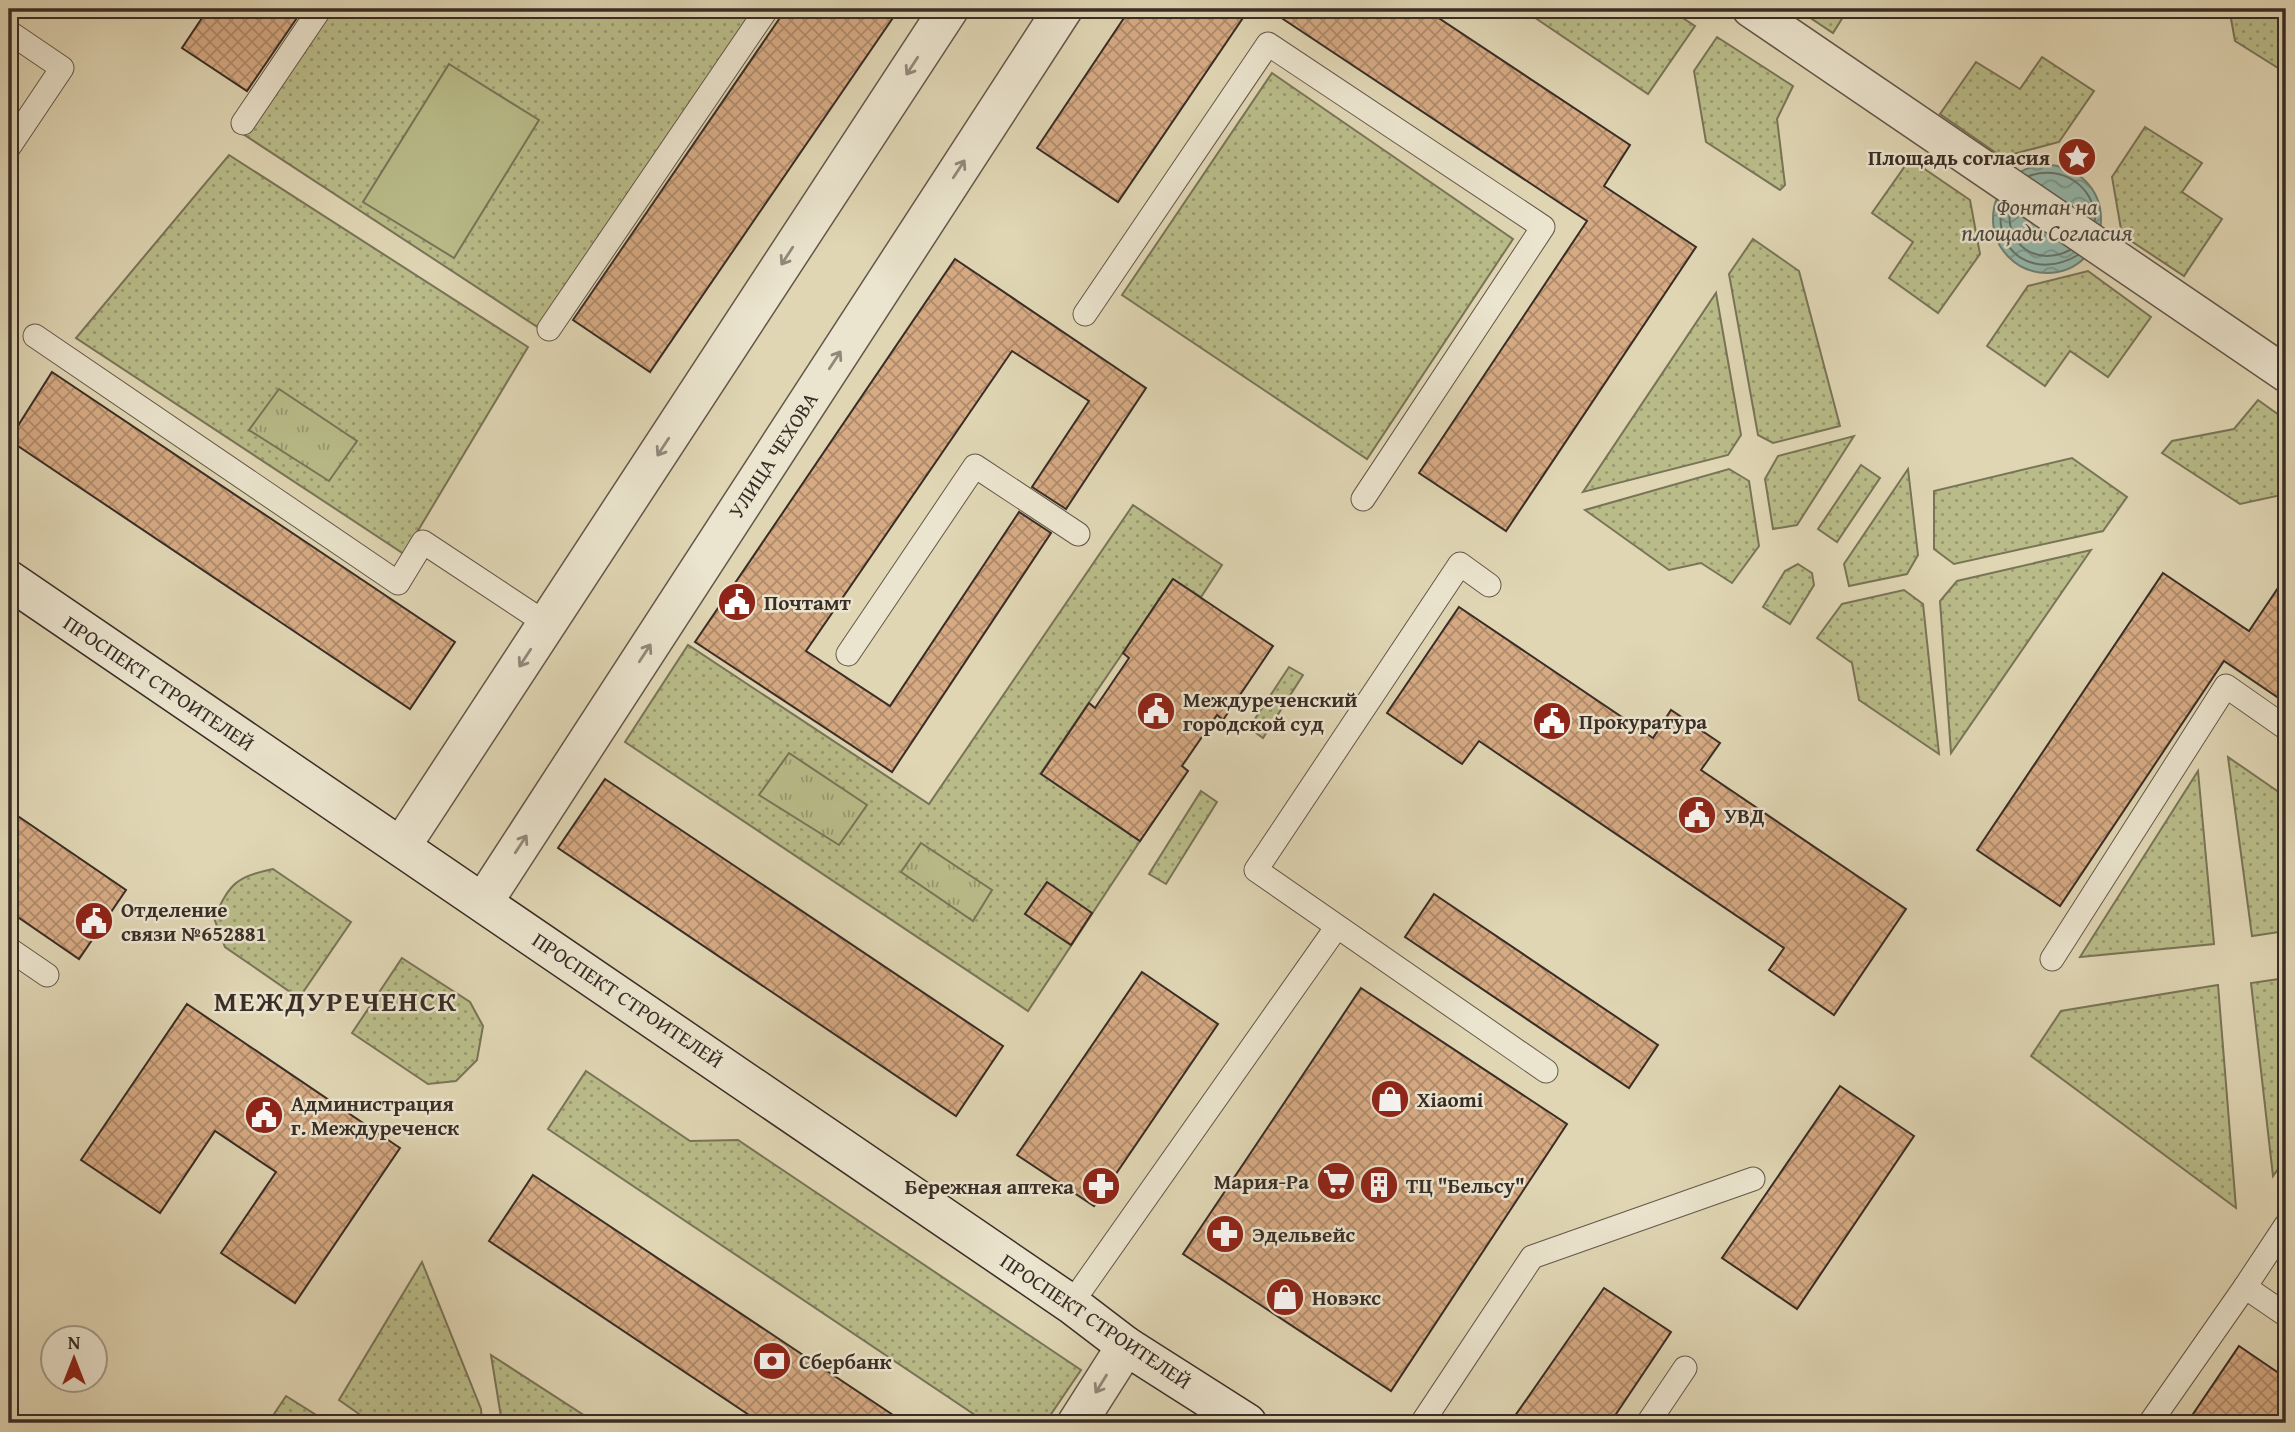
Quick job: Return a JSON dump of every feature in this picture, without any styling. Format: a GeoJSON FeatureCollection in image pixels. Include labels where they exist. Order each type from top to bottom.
{"type":"FeatureCollection","features":[{"type":"Feature","properties":{"kind":"street"},"geometry":{"type":"LineString","coordinates":[[402,845],[949,9]]}},
{"type":"Feature","properties":{"kind":"street","name":"УЛИЦА ЧЕХОВА"},"geometry":{"type":"LineString","coordinates":[[484,901],[1063,9]]}},
{"type":"Feature","properties":{"kind":"street"},"geometry":{"type":"LineString","coordinates":[[1750,9],[2286,374]]}},
{"type":"Feature","properties":{"kind":"street","name":"ПРОСПЕКТ СТРОИТЕЛЕЙ"},"geometry":{"type":"LineString","coordinates":[[9,580],[484,901],[1070,1304],[1126,1346],[1247,1423]]}},
{"type":"Feature","properties":{"kind":"street"},"geometry":{"type":"LineString","coordinates":[[1077,1423],[1126,1346]]}},
{"type":"Feature","properties":{"kind":"lane"},"geometry":{"type":"LineString","coordinates":[[243,123],[320,9]]}},
{"type":"Feature","properties":{"kind":"lane"},"geometry":{"type":"LineString","coordinates":[[549,329],[767,9]]}},
{"type":"Feature","properties":{"kind":"lane"},"geometry":{"type":"LineString","coordinates":[[9,32],[62,68],[9,147]]}},
{"type":"Feature","properties":{"kind":"lane"},"geometry":{"type":"LineString","coordinates":[[1085,314],[1268,44],[1543,227],[1363,499]]}},
{"type":"Feature","properties":{"kind":"lane"},"geometry":{"type":"LineString","coordinates":[[35,336],[398,583],[423,542],[547,624]]}},
{"type":"Feature","properties":{"kind":"lane"},"geometry":{"type":"LineString","coordinates":[[848,654],[975,466],[1078,534]]}},
{"type":"Feature","properties":{"kind":"lane"},"geometry":{"type":"LineString","coordinates":[[1489,585],[1460,564],[1256,870],[1546,1071]]}},
{"type":"Feature","properties":{"kind":"lane"},"geometry":{"type":"LineString","coordinates":[[2052,959],[2226,686],[2286,728]]}},
{"type":"Feature","properties":{"kind":"lane"},"geometry":{"type":"LineString","coordinates":[[1070,1304],[1336,928]]}},
{"type":"Feature","properties":{"kind":"lane"},"geometry":{"type":"LineString","coordinates":[[9,948],[47,975]]}},
{"type":"Feature","properties":{"kind":"lane"},"geometry":{"type":"LineString","coordinates":[[1422,1423],[1532,1257],[1753,1178]]}},
{"type":"Feature","properties":{"kind":"lane"},"geometry":{"type":"LineString","coordinates":[[2150,1423],[2286,1225]]}},
{"type":"Feature","properties":{"kind":"lane"},"geometry":{"type":"LineString","coordinates":[[2245,1287],[2286,1315]]}},
{"type":"Feature","properties":{"kind":"lane"},"geometry":{"type":"LineString","coordinates":[[1648,1423],[1685,1368]]}},
{"type":"Feature","properties":{"kind":"green space"},"geometry":{"type":"Polygon","coordinates":[[[328,9],[755,9],[539,328],[243,134],[328,9]]]}},
{"type":"Feature","properties":{"kind":"green space"},"geometry":{"type":"Polygon","coordinates":[[[1522,9],[1669,9],[1695,26],[1648,94],[1522,9]]]}},
{"type":"Feature","properties":{"kind":"green space"},"geometry":{"type":"Polygon","coordinates":[[[1797,9],[1848,9],[1833,33],[1797,9]]]}},
{"type":"Feature","properties":{"kind":"green space"},"geometry":{"type":"Polygon","coordinates":[[[2234,9],[2286,9],[2286,73],[2235,41],[2230,13],[2234,9]]]}},
{"type":"Feature","properties":{"kind":"green space"},"geometry":{"type":"Polygon","coordinates":[[[1717,37],[1793,86],[1777,119],[1785,185],[1780,190],[1706,142],[1694,71],[1717,37]]]}},
{"type":"Feature","properties":{"kind":"green space"},"geometry":{"type":"Polygon","coordinates":[[[2042,57],[2094,91],[2059,142],[2002,157],[1940,114],[1976,62],[2020,89],[2042,57]]]}},
{"type":"Feature","properties":{"kind":"green space"},"geometry":{"type":"Polygon","coordinates":[[[449,64],[539,120],[454,258],[363,202],[449,64]]]}},
{"type":"Feature","properties":{"kind":"green space"},"geometry":{"type":"Polygon","coordinates":[[[1272,73],[1513,239],[1367,459],[1122,295],[1272,73]]]}},
{"type":"Feature","properties":{"kind":"green space"},"geometry":{"type":"Polygon","coordinates":[[[2145,127],[2202,163],[2182,192],[2222,219],[2184,276],[2122,235],[2112,177],[2145,127]]]}},
{"type":"Feature","properties":{"kind":"green space"},"geometry":{"type":"Polygon","coordinates":[[[229,155],[528,347],[404,554],[76,338],[229,155]]]}},
{"type":"Feature","properties":{"kind":"green space"},"geometry":{"type":"Polygon","coordinates":[[[1910,159],[1970,200],[1980,254],[1938,313],[1889,278],[1913,242],[1872,213],[1910,159]]]}},
{"type":"Feature","properties":{"kind":"green space"},"geometry":{"type":"Polygon","coordinates":[[[1753,239],[1799,271],[1840,426],[1773,443],[1758,435],[1729,274],[1753,239]]]}},
{"type":"Feature","properties":{"kind":"green space"},"geometry":{"type":"Polygon","coordinates":[[[2088,271],[2151,317],[2108,377],[2070,351],[2045,386],[1987,346],[2028,286],[2088,271]]]}},
{"type":"Feature","properties":{"kind":"green space"},"geometry":{"type":"Polygon","coordinates":[[[1716,293],[1741,435],[1728,455],[1583,492],[1716,293]]]}},
{"type":"Feature","properties":{"kind":"green space"},"geometry":{"type":"Polygon","coordinates":[[[279,389],[357,441],[329,481],[249,430],[279,389]]]}},
{"type":"Feature","properties":{"kind":"green space"},"geometry":{"type":"Polygon","coordinates":[[[2258,400],[2286,420],[2286,494],[2240,504],[2162,453],[2172,441],[2234,429],[2258,400]]]}},
{"type":"Feature","properties":{"kind":"green space"},"geometry":{"type":"Polygon","coordinates":[[[1854,436],[1797,525],[1773,529],[1765,479],[1778,456],[1854,436]]]}},
{"type":"Feature","properties":{"kind":"green space"},"geometry":{"type":"Polygon","coordinates":[[[2072,458],[2127,497],[2103,531],[1954,564],[1934,549],[1934,491],[2072,458]]]}},
{"type":"Feature","properties":{"kind":"green space"},"geometry":{"type":"Polygon","coordinates":[[[1861,465],[1880,478],[1837,542],[1818,529],[1861,465]]]}},
{"type":"Feature","properties":{"kind":"green space"},"geometry":{"type":"Polygon","coordinates":[[[1729,469],[1749,481],[1759,546],[1732,583],[1701,563],[1669,570],[1585,510],[1729,469]]]}},
{"type":"Feature","properties":{"kind":"green space"},"geometry":{"type":"Polygon","coordinates":[[[1908,469],[1918,555],[1907,574],[1849,586],[1844,564],[1908,469]]]}},
{"type":"Feature","properties":{"kind":"green space"},"geometry":{"type":"Polygon","coordinates":[[[1133,505],[1222,565],[1201,597],[1173,579],[1041,773],[1140,841],[1028,1011],[625,742],[688,645],[929,804],[1133,505]]]}},
{"type":"Feature","properties":{"kind":"green space"},"geometry":{"type":"Polygon","coordinates":[[[2091,550],[1951,753],[1940,601],[1957,581],[2091,550]]]}},
{"type":"Feature","properties":{"kind":"green space"},"geometry":{"type":"Polygon","coordinates":[[[1798,564],[1812,573],[1814,585],[1790,624],[1763,607],[1785,571],[1798,564]]]}},
{"type":"Feature","properties":{"kind":"green space"},"geometry":{"type":"Polygon","coordinates":[[[1904,590],[1923,604],[1939,754],[1859,700],[1852,663],[1817,638],[1842,604],[1904,590]]]}},
{"type":"Feature","properties":{"kind":"green space"},"geometry":{"type":"Polygon","coordinates":[[[1289,667],[1303,675],[1263,738],[1249,728],[1289,667]]]}},
{"type":"Feature","properties":{"kind":"green space"},"geometry":{"type":"Polygon","coordinates":[[[789,753],[867,805],[839,845],[759,795],[789,753]]]}},
{"type":"Feature","properties":{"kind":"green space"},"geometry":{"type":"Polygon","coordinates":[[[2228,757],[2286,797],[2286,931],[2252,936],[2228,757]]]}},
{"type":"Feature","properties":{"kind":"green space"},"geometry":{"type":"Polygon","coordinates":[[[2198,771],[2214,944],[2080,957],[2198,771]]]}},
{"type":"Feature","properties":{"kind":"green space"},"geometry":{"type":"Polygon","coordinates":[[[1201,791],[1217,802],[1166,884],[1149,874],[1201,791]]]}},
{"type":"Feature","properties":{"kind":"green space"},"geometry":{"type":"Polygon","coordinates":[[[921,843],[992,890],[973,921],[901,872],[921,843]]]}},
{"type":"Feature","properties":{"kind":"green space"},"geometry":{"type":"Polygon","coordinates":[[[273,869],[351,922],[299,998],[225,947],[214,918],[236,883],[250,875],[273,869]]]}},
{"type":"Feature","properties":{"kind":"green space"},"geometry":{"type":"Polygon","coordinates":[[[402,958],[470,1002],[483,1026],[477,1060],[456,1081],[428,1084],[352,1033],[402,958]]]}},
{"type":"Feature","properties":{"kind":"green space"},"geometry":{"type":"Polygon","coordinates":[[[2286,978],[2286,1158],[2273,1176],[2251,983],[2286,978]]]}},
{"type":"Feature","properties":{"kind":"green space"},"geometry":{"type":"Polygon","coordinates":[[[2218,985],[2236,1208],[2031,1056],[2061,1011],[2218,985]]]}},
{"type":"Feature","properties":{"kind":"green space"},"geometry":{"type":"Polygon","coordinates":[[[586,1071],[690,1141],[738,1140],[1081,1370],[1045,1423],[987,1423],[548,1129],[586,1071]]]}},
{"type":"Feature","properties":{"kind":"green space"},"geometry":{"type":"Polygon","coordinates":[[[422,1262],[481,1409],[482,1423],[372,1423],[339,1400],[422,1262]]]}},
{"type":"Feature","properties":{"kind":"green space"},"geometry":{"type":"Polygon","coordinates":[[[491,1355],[596,1423],[502,1423],[491,1355]]]}},
{"type":"Feature","properties":{"kind":"green space"},"geometry":{"type":"Polygon","coordinates":[[[286,1396],[329,1423],[268,1423],[286,1396]]]}},
{"type":"Feature","properties":{"kind":"water","name":"Фонтан на площади Согласия"},"geometry":{"type":"Polygon","coordinates":[[[2047,165],[2068,169],[2085,181],[2097,198],[2101,219],[2097,240],[2085,257],[2068,269],[2047,273],[2026,269],[2009,257],[1997,240],[1993,219],[1997,198],[2009,181],[2026,169],[2047,165]]]}},
{"type":"Feature","properties":{"kind":"building"},"geometry":{"type":"Polygon","coordinates":[[[208,9],[303,9],[247,91],[182,48],[208,9]]]}},
{"type":"Feature","properties":{"kind":"building"},"geometry":{"type":"Polygon","coordinates":[[[786,9],[899,9],[650,372],[573,320],[786,9]]]}},
{"type":"Feature","properties":{"kind":"building"},"geometry":{"type":"Polygon","coordinates":[[[1130,9],[1249,9],[1118,202],[1037,148],[1130,9]]]}},
{"type":"Feature","properties":{"kind":"building"},"geometry":{"type":"Polygon","coordinates":[[[1268,9],[1425,9],[1630,145],[1604,186],[1696,247],[1506,531],[1419,473],[1587,221],[1268,9]]]}},
{"type":"Feature","properties":{"kind":"building"},"geometry":{"type":"Polygon","coordinates":[[[955,259],[1146,388],[1066,509],[1032,487],[1089,401],[1012,351],[806,651],[890,706],[1019,512],[1051,533],[892,772],[695,642],[955,259]]]}},
{"type":"Feature","properties":{"kind":"building"},"geometry":{"type":"Polygon","coordinates":[[[52,372],[455,642],[410,709],[9,440],[52,372]]]}},
{"type":"Feature","properties":{"kind":"building"},"geometry":{"type":"Polygon","coordinates":[[[2163,573],[2249,631],[2286,576],[2286,703],[2224,661],[2060,906],[1977,850],[2163,573]]]}},
{"type":"Feature","properties":{"kind":"building","name":"Междуреченский городской суд"},"geometry":{"type":"Polygon","coordinates":[[[1173,579],[1273,646],[1223,720],[1217,715],[1182,766],[1188,771],[1140,841],[1041,774],[1089,703],[1095,708],[1129,658],[1123,653],[1173,579]]]}},
{"type":"Feature","properties":{"kind":"building"},"geometry":{"type":"Polygon","coordinates":[[[1459,607],[1653,738],[1671,710],[1720,743],[1701,770],[1906,909],[1834,1015],[1769,970],[1784,948],[1479,741],[1462,764],[1387,713],[1459,607]]]}},
{"type":"Feature","properties":{"kind":"building"},"geometry":{"type":"Polygon","coordinates":[[[605,779],[1003,1046],[956,1116],[558,848],[605,779]]]}},
{"type":"Feature","properties":{"kind":"building"},"geometry":{"type":"Polygon","coordinates":[[[9,810],[126,890],[79,959],[9,911],[9,810]]]}},
{"type":"Feature","properties":{"kind":"building"},"geometry":{"type":"Polygon","coordinates":[[[1047,882],[1092,913],[1071,945],[1025,914],[1047,882]]]}},
{"type":"Feature","properties":{"kind":"building"},"geometry":{"type":"Polygon","coordinates":[[[1434,894],[1658,1045],[1629,1088],[1405,937],[1434,894]]]}},
{"type":"Feature","properties":{"kind":"building"},"geometry":{"type":"Polygon","coordinates":[[[1142,972],[1218,1024],[1094,1206],[1017,1155],[1142,972]]]}},
{"type":"Feature","properties":{"kind":"building","name":"ТЦ \"Бельсу\""},"geometry":{"type":"Polygon","coordinates":[[[1361,988],[1567,1124],[1391,1391],[1183,1254],[1361,988]]]}},
{"type":"Feature","properties":{"kind":"building","name":"Администрация г. Междуреченск"},"geometry":{"type":"Polygon","coordinates":[[[187,1004],[400,1148],[295,1303],[221,1253],[276,1172],[215,1131],[160,1213],[81,1160],[187,1004]]]}},
{"type":"Feature","properties":{"kind":"building"},"geometry":{"type":"Polygon","coordinates":[[[1840,1086],[1914,1136],[1797,1309],[1722,1258],[1840,1086]]]}},
{"type":"Feature","properties":{"kind":"building"},"geometry":{"type":"Polygon","coordinates":[[[533,1175],[905,1423],[761,1423],[489,1241],[533,1175]]]}},
{"type":"Feature","properties":{"kind":"building"},"geometry":{"type":"Polygon","coordinates":[[[1604,1288],[1671,1332],[1610,1423],[1510,1423],[1604,1288]]]}},
{"type":"Feature","properties":{"kind":"building"},"geometry":{"type":"Polygon","coordinates":[[[2239,1346],[2286,1378],[2286,1423],[2187,1423],[2239,1346]]]}},
{"type":"Feature","properties":{"kind":"place","name":"Площадь согласия"},"geometry":{"type":"Point","coordinates":[2077,157]}},
{"type":"Feature","properties":{"kind":"place","name":"Почтамт"},"geometry":{"type":"Point","coordinates":[737,602]}},
{"type":"Feature","properties":{"kind":"place","name":"Междуреченский городской суд"},"geometry":{"type":"Point","coordinates":[1156,711]}},
{"type":"Feature","properties":{"kind":"place","name":"Прокуратура"},"geometry":{"type":"Point","coordinates":[1552,721]}},
{"type":"Feature","properties":{"kind":"place","name":"УВД"},"geometry":{"type":"Point","coordinates":[1697,815]}},
{"type":"Feature","properties":{"kind":"place","name":"Отделение связи №652881"},"geometry":{"type":"Point","coordinates":[94,921]}},
{"type":"Feature","properties":{"kind":"place","name":"Xiaomi"},"geometry":{"type":"Point","coordinates":[1390,1099]}},
{"type":"Feature","properties":{"kind":"place","name":"Администрация г. Междуреченск"},"geometry":{"type":"Point","coordinates":[264,1115]}},
{"type":"Feature","properties":{"kind":"place","name":"Мария-Ра"},"geometry":{"type":"Point","coordinates":[1336,1181]}},
{"type":"Feature","properties":{"kind":"place","name":"ТЦ \"Бельсу\""},"geometry":{"type":"Point","coordinates":[1379,1185]}},
{"type":"Feature","properties":{"kind":"place","name":"Бережная аптека"},"geometry":{"type":"Point","coordinates":[1101,1186]}},
{"type":"Feature","properties":{"kind":"place","name":"Эдельвейс"},"geometry":{"type":"Point","coordinates":[1225,1234]}},
{"type":"Feature","properties":{"kind":"place","name":"Новэкс"},"geometry":{"type":"Point","coordinates":[1285,1297]}},
{"type":"Feature","properties":{"kind":"place","name":"Сбербанк"},"geometry":{"type":"Point","coordinates":[772,1361]}},
{"type":"Feature","properties":{"kind":"district","name":"МЕЖДУРЕЧЕНСК"},"geometry":{"type":"Point","coordinates":[336,1000]}}]}
